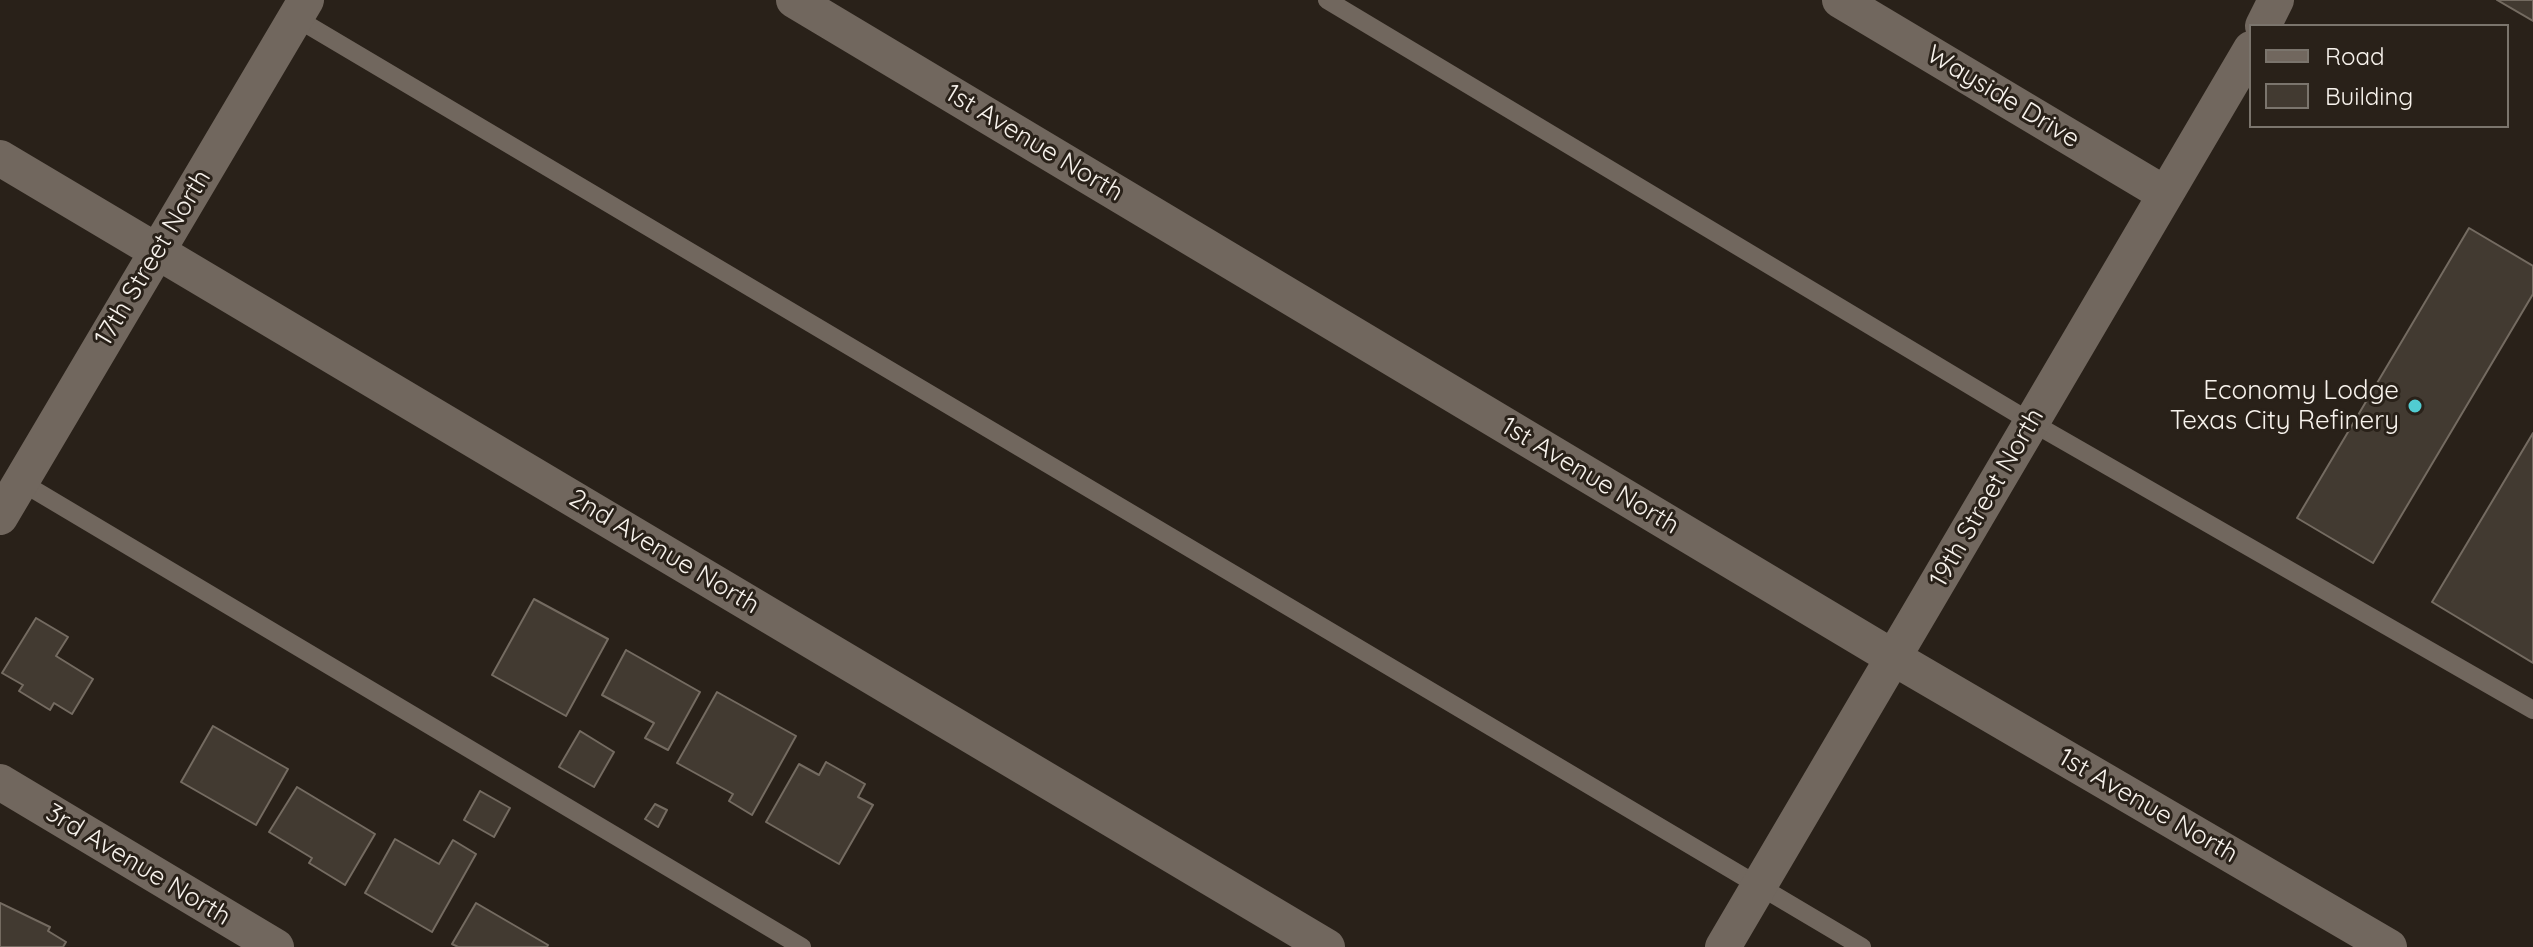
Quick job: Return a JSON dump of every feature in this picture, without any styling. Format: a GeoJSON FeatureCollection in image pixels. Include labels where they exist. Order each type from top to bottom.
{"type":"FeatureCollection","features":[{"type":"Feature","properties":{"kind":"street","name":"1st Avenue North"},"geometry":{"type":"LineString","coordinates":[[794,0],[1894,658],[2389,947]]}},
{"type":"Feature","properties":{"kind":"street","name":"Wayside Drive"},"geometry":{"type":"LineString","coordinates":[[1840,0],[2165,194]]}},
{"type":"Feature","properties":{"kind":"street"},"geometry":{"type":"LineString","coordinates":[[2264,24],[2276,0]]}},
{"type":"Feature","properties":{"kind":"street","name":"17th Street North"},"geometry":{"type":"LineString","coordinates":[[0,517],[301,9]]}},
{"type":"Feature","properties":{"kind":"street","name":"19th Street North"},"geometry":{"type":"LineString","coordinates":[[1723,947],[2249,52]]}},
{"type":"Feature","properties":{"kind":"street","name":"2nd Avenue North"},"geometry":{"type":"LineString","coordinates":[[0,158],[1327,947]]}},
{"type":"Feature","properties":{"kind":"street","name":"3rd Avenue North"},"geometry":{"type":"LineString","coordinates":[[0,782],[276,947]]}},
{"type":"Feature","properties":{"kind":"lane"},"geometry":{"type":"LineString","coordinates":[[1327,0],[2031,422],[2533,710]]}},
{"type":"Feature","properties":{"kind":"lane"},"geometry":{"type":"LineString","coordinates":[[301,9],[1862,947]]}},
{"type":"Feature","properties":{"kind":"lane"},"geometry":{"type":"LineString","coordinates":[[21,482],[802,947]]}},
{"type":"Feature","properties":{"kind":"building"},"geometry":{"type":"Polygon","coordinates":[[[2497,0],[2533,0],[2533,21],[2497,0]]]}},
{"type":"Feature","properties":{"kind":"building","name":"Economy Lodge Texas City Refinery"},"geometry":{"type":"Polygon","coordinates":[[[2469,228],[2533,266],[2533,294],[2373,563],[2297,518],[2469,228]]]}},
{"type":"Feature","properties":{"kind":"building"},"geometry":{"type":"Polygon","coordinates":[[[2533,433],[2533,663],[2432,602],[2533,433]]]}},
{"type":"Feature","properties":{"kind":"building"},"geometry":{"type":"Polygon","coordinates":[[[534,599],[608,639],[566,716],[492,675],[534,599]]]}},
{"type":"Feature","properties":{"kind":"building"},"geometry":{"type":"Polygon","coordinates":[[[36,618],[68,637],[56,656],[93,679],[72,714],[54,703],[50,710],[19,691],[23,685],[2,673],[36,618]]]}},
{"type":"Feature","properties":{"kind":"building"},"geometry":{"type":"Polygon","coordinates":[[[626,650],[700,692],[668,750],[645,738],[654,723],[602,695],[626,650]]]}},
{"type":"Feature","properties":{"kind":"building"},"geometry":{"type":"Polygon","coordinates":[[[717,692],[796,736],[752,815],[729,801],[733,794],[677,763],[717,692]]]}},
{"type":"Feature","properties":{"kind":"building"},"geometry":{"type":"Polygon","coordinates":[[[213,726],[288,769],[256,825],[181,782],[213,726]]]}},
{"type":"Feature","properties":{"kind":"building"},"geometry":{"type":"Polygon","coordinates":[[[580,731],[614,752],[594,787],[559,767],[580,731]]]}},
{"type":"Feature","properties":{"kind":"building"},"geometry":{"type":"Polygon","coordinates":[[[826,762],[865,784],[858,797],[873,805],[839,864],[766,822],[799,764],[819,775],[826,762]]]}},
{"type":"Feature","properties":{"kind":"building"},"geometry":{"type":"Polygon","coordinates":[[[297,787],[375,834],[345,885],[309,863],[312,858],[269,832],[297,787]]]}},
{"type":"Feature","properties":{"kind":"building"},"geometry":{"type":"Polygon","coordinates":[[[480,791],[510,808],[494,837],[464,820],[480,791]]]}},
{"type":"Feature","properties":{"kind":"building"},"geometry":{"type":"Polygon","coordinates":[[[655,804],[667,810],[658,827],[645,819],[655,804]]]}},
{"type":"Feature","properties":{"kind":"building"},"geometry":{"type":"Polygon","coordinates":[[[395,839],[439,864],[453,840],[476,854],[432,932],[365,893],[395,839]]]}},
{"type":"Feature","properties":{"kind":"building"},"geometry":{"type":"Polygon","coordinates":[[[0,903],[50,927],[48,931],[66,942],[63,947],[0,947],[0,903]]]}},
{"type":"Feature","properties":{"kind":"building"},"geometry":{"type":"Polygon","coordinates":[[[476,903],[547,947],[458,947],[452,944],[476,903]]]}},
{"type":"Feature","properties":{"kind":"place","name":"Economy Lodge Texas City Refinery"},"geometry":{"type":"Point","coordinates":[2415,406]}}]}
